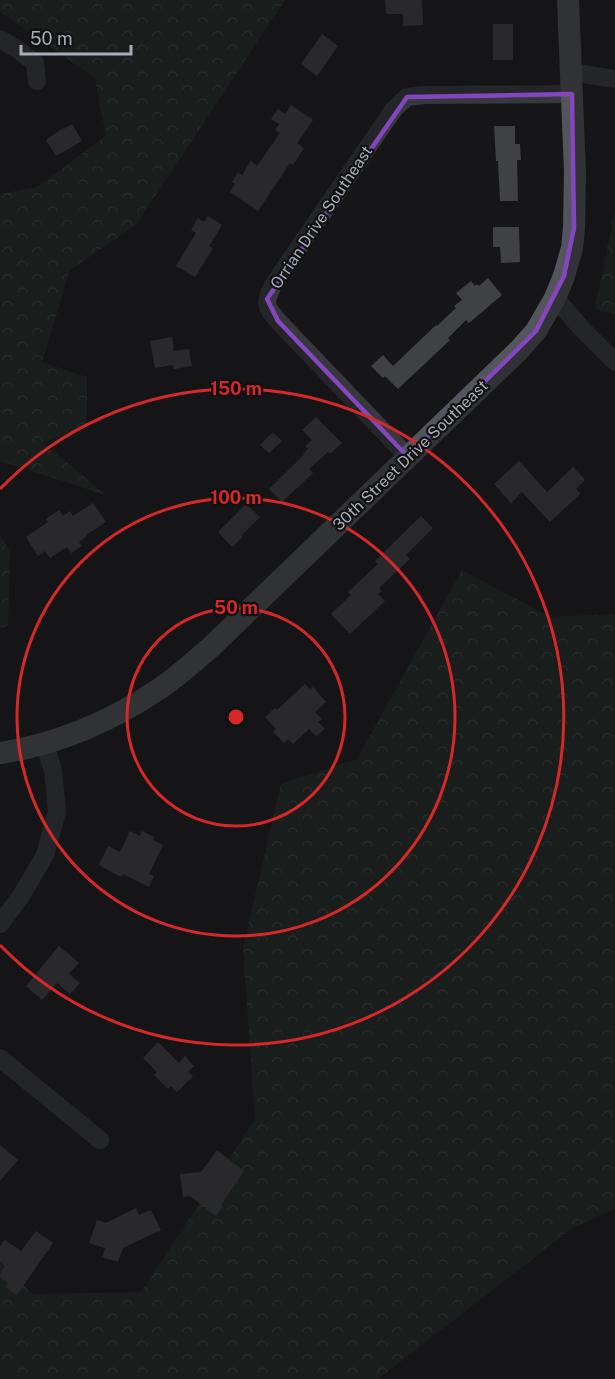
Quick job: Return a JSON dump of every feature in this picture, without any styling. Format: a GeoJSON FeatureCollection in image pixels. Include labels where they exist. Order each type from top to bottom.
{"type":"FeatureCollection","features":[{"type":"Feature","properties":{"kind":"main road","name":"30th Street Drive Southeast"},"geometry":{"type":"LineString","coordinates":[[0,753],[75,733],[119,712],[159,689],[183,671],[210,648],[536,331],[555,298],[564,276],[572,248],[574,228],[575,172],[568,0]]}},
{"type":"Feature","properties":{"kind":"street"},"geometry":{"type":"LineString","coordinates":[[0,39],[35,63],[37,81]]}},
{"type":"Feature","properties":{"kind":"street"},"geometry":{"type":"LineString","coordinates":[[571,72],[615,79]]}},
{"type":"Feature","properties":{"kind":"street","name":"Orrian Drive Southeast"},"geometry":{"type":"LineString","coordinates":[[408,457],[269,310],[267,299],[273,285],[394,109],[407,97],[572,94]]}},
{"type":"Feature","properties":{"kind":"street"},"geometry":{"type":"LineString","coordinates":[[555,298],[615,362]]}},
{"type":"Feature","properties":{"kind":"street"},"geometry":{"type":"LineString","coordinates":[[0,924],[21,896],[45,855],[57,812],[53,770],[44,743]]}},
{"type":"Feature","properties":{"kind":"street"},"geometry":{"type":"LineString","coordinates":[[0,1058],[100,1140]]}},
{"type":"Feature","properties":{"kind":"highlighted area"},"geometry":{"type":"Polygon","coordinates":[[[572,94],[574,228],[564,276],[536,331],[408,457],[278,321],[267,299],[407,97],[572,94]]]}},
{"type":"Feature","properties":{"kind":"green space"},"geometry":{"type":"Polygon","coordinates":[[[0,0],[285,0],[136,225],[70,270],[42,362],[87,377],[87,427],[42,442],[106,495],[0,461],[0,194],[37,187],[106,136],[95,78],[0,12],[0,0]]]}},
{"type":"Feature","properties":{"kind":"green space"},"geometry":{"type":"Polygon","coordinates":[[[615,215],[615,315],[595,308],[615,215]]]}},
{"type":"Feature","properties":{"kind":"green space"},"geometry":{"type":"Polygon","coordinates":[[[0,535],[10,552],[8,625],[0,629],[0,535]]]}},
{"type":"Feature","properties":{"kind":"green space"},"geometry":{"type":"Polygon","coordinates":[[[462,570],[550,617],[615,614],[615,1209],[571,1229],[378,1379],[0,1379],[0,1259],[32,1294],[141,1292],[255,1119],[243,947],[281,784],[357,759],[462,570]]]}},
{"type":"Feature","properties":{"kind":"building"},"geometry":{"type":"Polygon","coordinates":[[[385,0],[422,0],[423,25],[403,26],[403,14],[386,14],[385,0]]]}},
{"type":"Feature","properties":{"kind":"building"},"geometry":{"type":"Polygon","coordinates":[[[493,24],[513,24],[513,60],[493,60],[493,24]]]}},
{"type":"Feature","properties":{"kind":"building"},"geometry":{"type":"Polygon","coordinates":[[[322,34],[338,46],[317,76],[301,64],[322,34]]]}},
{"type":"Feature","properties":{"kind":"building"},"geometry":{"type":"Polygon","coordinates":[[[291,105],[313,120],[297,143],[304,148],[293,165],[290,163],[258,211],[230,192],[235,184],[232,182],[238,172],[242,175],[251,161],[257,166],[280,133],[275,130],[279,124],[271,119],[278,109],[285,114],[291,105]]]}},
{"type":"Feature","properties":{"kind":"building"},"geometry":{"type":"Polygon","coordinates":[[[72,124],[82,141],[56,156],[46,140],[72,124]]]}},
{"type":"Feature","properties":{"kind":"building"},"geometry":{"type":"Polygon","coordinates":[[[494,126],[515,126],[515,144],[520,144],[521,160],[517,160],[518,201],[500,201],[494,126]]]}},
{"type":"Feature","properties":{"kind":"building"},"geometry":{"type":"Polygon","coordinates":[[[208,216],[222,225],[209,246],[213,248],[195,277],[176,266],[196,233],[191,230],[198,218],[204,222],[208,216]]]}},
{"type":"Feature","properties":{"kind":"building"},"geometry":{"type":"Polygon","coordinates":[[[493,227],[519,227],[520,262],[501,263],[500,247],[493,247],[493,227]]]}},
{"type":"Feature","properties":{"kind":"building"},"geometry":{"type":"Polygon","coordinates":[[[488,278],[502,295],[469,323],[466,320],[448,338],[450,340],[398,389],[371,366],[383,355],[393,366],[456,308],[454,306],[462,300],[456,293],[471,281],[475,286],[477,284],[479,286],[488,278]]]}},
{"type":"Feature","properties":{"kind":"building"},"geometry":{"type":"Polygon","coordinates":[[[172,337],[174,351],[189,349],[192,366],[174,369],[173,365],[155,368],[150,341],[172,337]]]}},
{"type":"Feature","properties":{"kind":"building"},"geometry":{"type":"Polygon","coordinates":[[[316,417],[342,443],[309,469],[313,473],[282,502],[269,489],[308,449],[305,446],[312,440],[302,430],[316,417]]]}},
{"type":"Feature","properties":{"kind":"building"},"geometry":{"type":"Polygon","coordinates":[[[273,432],[282,441],[269,453],[260,445],[273,432]]]}},
{"type":"Feature","properties":{"kind":"building"},"geometry":{"type":"Polygon","coordinates":[[[519,461],[547,492],[573,467],[585,480],[576,489],[580,494],[550,522],[522,492],[511,503],[494,484],[519,461]]]}},
{"type":"Feature","properties":{"kind":"building"},"geometry":{"type":"Polygon","coordinates":[[[93,503],[106,522],[79,542],[82,546],[71,553],[67,547],[50,558],[45,551],[38,556],[26,537],[48,522],[46,519],[59,510],[63,516],[70,511],[73,516],[93,503]]]}},
{"type":"Feature","properties":{"kind":"building"},"geometry":{"type":"Polygon","coordinates":[[[246,504],[260,517],[232,547],[218,532],[246,504]]]}},
{"type":"Feature","properties":{"kind":"building"},"geometry":{"type":"Polygon","coordinates":[[[421,516],[433,528],[406,555],[410,559],[379,588],[382,591],[378,594],[385,601],[350,634],[331,614],[351,595],[348,592],[378,564],[375,561],[421,516]]]}},
{"type":"Feature","properties":{"kind":"building"},"geometry":{"type":"Polygon","coordinates":[[[305,684],[310,689],[313,687],[326,702],[315,712],[322,719],[318,722],[325,729],[316,736],[309,729],[293,744],[288,739],[284,743],[273,732],[276,729],[265,717],[275,708],[277,710],[305,684]]]}},
{"type":"Feature","properties":{"kind":"building"},"geometry":{"type":"Polygon","coordinates":[[[130,831],[140,836],[142,831],[163,845],[149,874],[154,876],[149,887],[123,874],[121,877],[99,865],[108,846],[120,852],[130,831]]]}},
{"type":"Feature","properties":{"kind":"building"},"geometry":{"type":"Polygon","coordinates":[[[59,946],[79,963],[69,974],[80,983],[70,994],[57,983],[42,1000],[26,986],[59,946]]]}},
{"type":"Feature","properties":{"kind":"building"},"geometry":{"type":"Polygon","coordinates":[[[158,1042],[179,1063],[185,1056],[194,1066],[188,1072],[193,1076],[177,1092],[171,1086],[168,1089],[154,1075],[157,1072],[143,1058],[158,1042]]]}},
{"type":"Feature","properties":{"kind":"building"},"geometry":{"type":"Polygon","coordinates":[[[0,1145],[18,1160],[0,1181],[0,1145]]]}},
{"type":"Feature","properties":{"kind":"building"},"geometry":{"type":"Polygon","coordinates":[[[217,1150],[244,1171],[216,1216],[190,1196],[183,1197],[180,1174],[201,1172],[217,1150]]]}},
{"type":"Feature","properties":{"kind":"building"},"geometry":{"type":"Polygon","coordinates":[[[136,1208],[139,1215],[151,1210],[161,1230],[123,1248],[118,1262],[102,1257],[105,1248],[89,1243],[97,1220],[106,1223],[136,1208]]]}},
{"type":"Feature","properties":{"kind":"building"},"geometry":{"type":"Polygon","coordinates":[[[36,1231],[53,1243],[17,1295],[5,1287],[8,1283],[0,1278],[5,1266],[0,1262],[0,1246],[5,1240],[21,1251],[36,1231]]]}}]}
